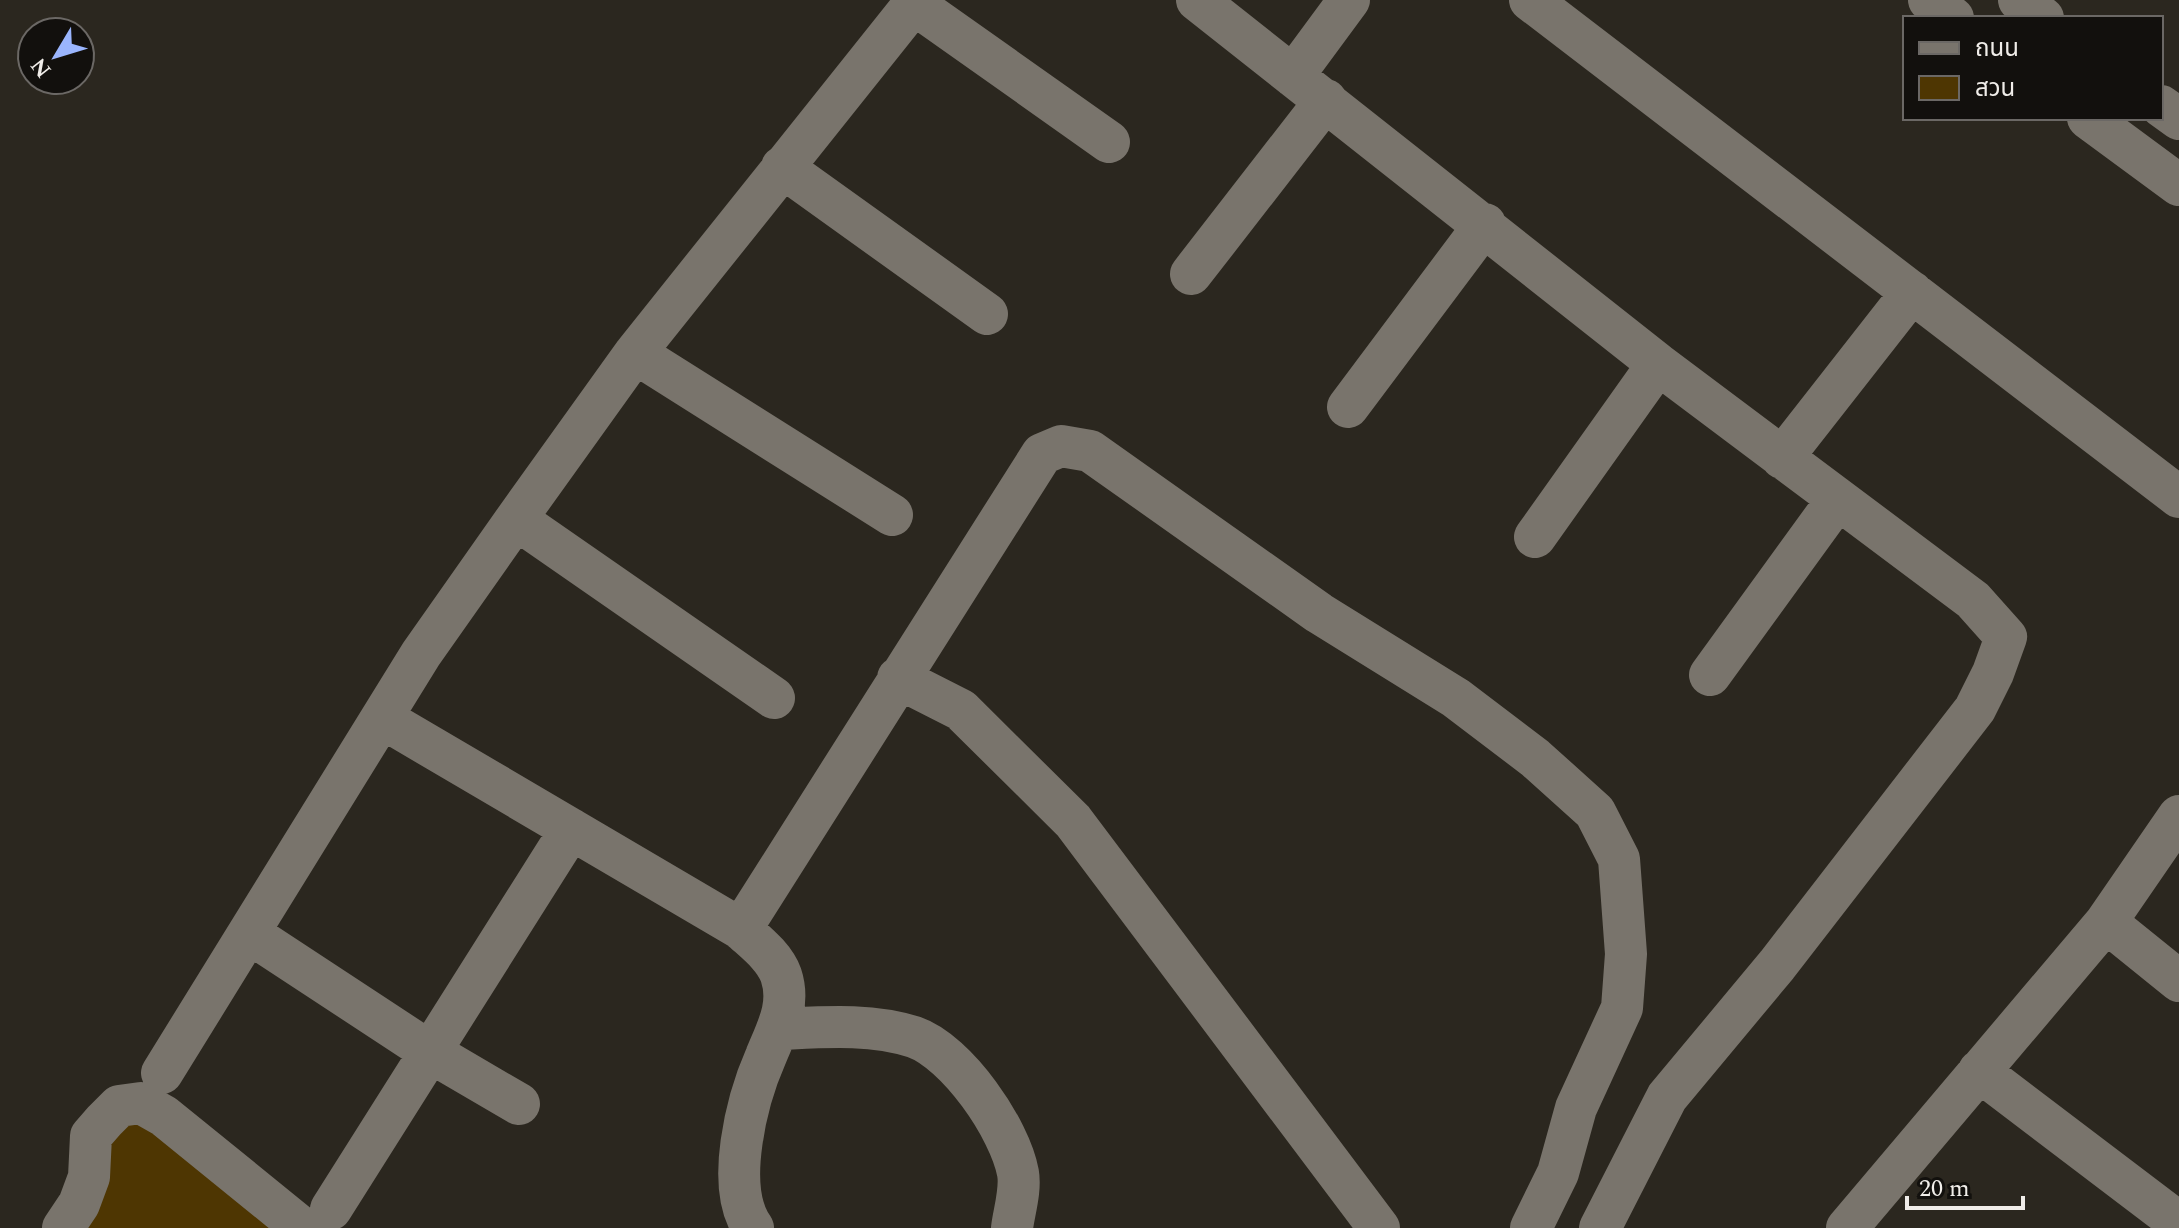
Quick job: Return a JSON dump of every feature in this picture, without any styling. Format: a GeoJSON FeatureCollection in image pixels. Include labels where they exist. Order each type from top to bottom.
{"type":"FeatureCollection","features":[{"type":"Feature","properties":{"kind":"street"},"geometry":{"type":"LineString","coordinates":[[1197,0],[1485,224],[1658,364],[1973,600],[2006,637],[1975,709],[1777,965],[1667,1097],[1600,1228]]}},
{"type":"Feature","properties":{"kind":"street"},"geometry":{"type":"LineString","coordinates":[[1293,76],[1349,0]]}},
{"type":"Feature","properties":{"kind":"street"},"geometry":{"type":"LineString","coordinates":[[1530,0],[2179,497]]}},
{"type":"Feature","properties":{"kind":"street"},"geometry":{"type":"LineString","coordinates":[[1929,0],[1950,16]]}},
{"type":"Feature","properties":{"kind":"street"},"geometry":{"type":"LineString","coordinates":[[162,1073],[382,718],[516,519],[635,353],[916,2],[1109,142]]}},
{"type":"Feature","properties":{"kind":"street"},"geometry":{"type":"LineString","coordinates":[[1191,274],[1326,100]]}},
{"type":"Feature","properties":{"kind":"street"},"geometry":{"type":"LineString","coordinates":[[2091,120],[2179,185]]}},
{"type":"Feature","properties":{"kind":"street"},"geometry":{"type":"LineString","coordinates":[[782,167],[987,314]]}},
{"type":"Feature","properties":{"kind":"street"},"geometry":{"type":"LineString","coordinates":[[1348,407],[1485,224]]}},
{"type":"Feature","properties":{"kind":"street"},"geometry":{"type":"LineString","coordinates":[[1782,458],[1912,292]]}},
{"type":"Feature","properties":{"kind":"street"},"geometry":{"type":"LineString","coordinates":[[635,353],[892,515]]}},
{"type":"Feature","properties":{"kind":"street"},"geometry":{"type":"LineString","coordinates":[[1535,537],[1658,364]]}},
{"type":"Feature","properties":{"kind":"street"},"geometry":{"type":"LineString","coordinates":[[741,929],[1042,454],[1061,446],[1090,451],[1319,613],[1456,698],[1535,758],[1595,812],[1619,859],[1626,954],[1622,1008],[1576,1108],[1558,1173],[1531,1228]]}},
{"type":"Feature","properties":{"kind":"street"},"geometry":{"type":"LineString","coordinates":[[1710,675],[1837,500]]}},
{"type":"Feature","properties":{"kind":"street"},"geometry":{"type":"LineString","coordinates":[[516,519],[774,698]]}},
{"type":"Feature","properties":{"kind":"street"},"geometry":{"type":"LineString","coordinates":[[898,678],[961,710],[1073,821],[1379,1228]]}},
{"type":"Feature","properties":{"kind":"street"},"geometry":{"type":"LineString","coordinates":[[382,718],[741,929],[772,959],[781,975],[785,1004],[780,1029],[754,1091],[740,1158],[740,1199],[753,1228]]}},
{"type":"Feature","properties":{"kind":"street"},"geometry":{"type":"LineString","coordinates":[[1850,1227],[2106,922],[2179,816]]}},
{"type":"Feature","properties":{"kind":"street"},"geometry":{"type":"LineString","coordinates":[[63,1228],[79,1204],[89,1177],[91,1136],[119,1106],[141,1103],[316,1218],[430,1052],[571,829]]}},
{"type":"Feature","properties":{"kind":"street"},"geometry":{"type":"LineString","coordinates":[[2106,922],[2179,981]]}},
{"type":"Feature","properties":{"kind":"street"},"geometry":{"type":"LineString","coordinates":[[249,933],[430,1052],[519,1104]]}},
{"type":"Feature","properties":{"kind":"street"},"geometry":{"type":"LineString","coordinates":[[780,1029],[871,1029],[914,1037],[940,1051],[1001,1123],[1019,1175],[1012,1228]]}},
{"type":"Feature","properties":{"kind":"street"},"geometry":{"type":"LineString","coordinates":[[1979,1071],[2179,1223]]}},
{"type":"Feature","properties":{"kind":"green space"},"geometry":{"type":"Polygon","coordinates":[[[120,1116],[158,1123],[296,1228],[62,1228],[120,1116]]]}}]}
